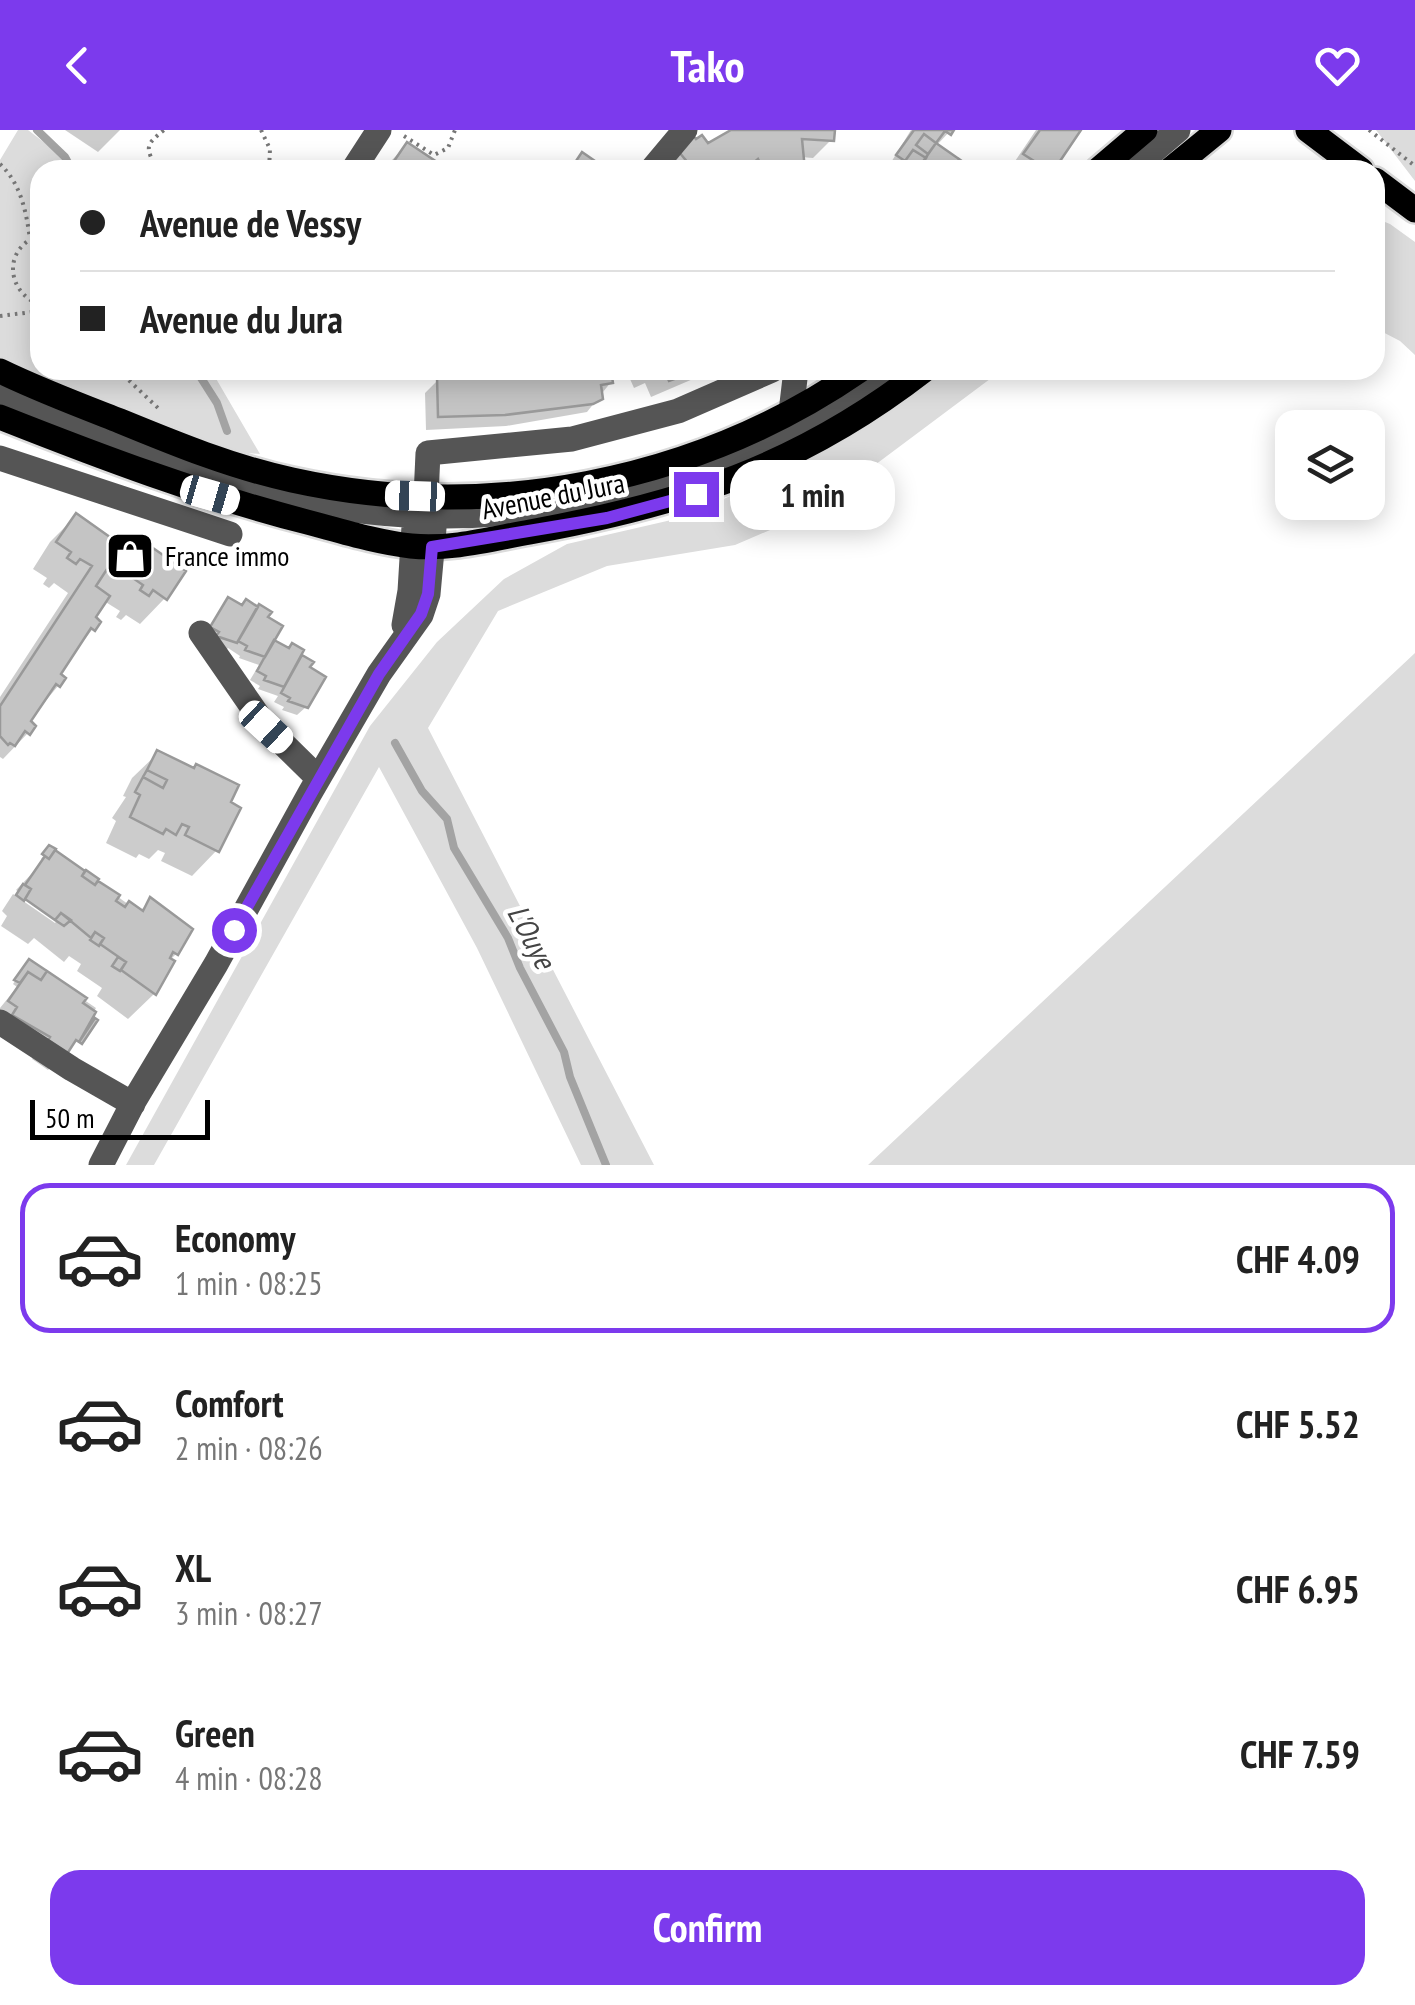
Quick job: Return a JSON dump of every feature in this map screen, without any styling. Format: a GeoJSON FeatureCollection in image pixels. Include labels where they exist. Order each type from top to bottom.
{"type":"FeatureCollection","features":[{"type":"Feature","properties":{"kind":"main road"},"geometry":{"type":"LineString","coordinates":[[1110,160],[1145,130]]}},
{"type":"Feature","properties":{"kind":"main road"},"geometry":{"type":"LineString","coordinates":[[1182,160],[1218,130]]}},
{"type":"Feature","properties":{"kind":"main road"},"geometry":{"type":"LineString","coordinates":[[1308,130],[1348,160]]}},
{"type":"Feature","properties":{"kind":"main road"},"geometry":{"type":"LineString","coordinates":[[1385,188],[1415,210]]}},
{"type":"Feature","properties":{"kind":"main road","name":"Avenue du Jura"},"geometry":{"type":"LineString","coordinates":[[0,371],[176,444],[258,472],[425,504],[604,481],[701,452],[791,412],[844,380]]}},
{"type":"Feature","properties":{"kind":"main road","name":"Avenue du Jura"},"geometry":{"type":"LineString","coordinates":[[0,417],[210,495],[328,528],[422,546],[607,518],[696,494],[780,461],[824,438],[910,380]]}},
{"type":"Feature","properties":{"kind":"street"},"geometry":{"type":"LineString","coordinates":[[660,160],[685,130]]}},
{"type":"Feature","properties":{"kind":"street"},"geometry":{"type":"LineString","coordinates":[[1142,160],[1178,130]]}},
{"type":"Feature","properties":{"kind":"street"},"geometry":{"type":"LineString","coordinates":[[362,160],[390,131]]}},
{"type":"Feature","properties":{"kind":"street"},"geometry":{"type":"LineString","coordinates":[[101,1165],[318,778],[424,607],[422,546],[428,453],[572,439],[678,411],[749,380]]}},
{"type":"Feature","properties":{"kind":"street"},"geometry":{"type":"LineString","coordinates":[[791,412],[795,380]]}},
{"type":"Feature","properties":{"kind":"street"},"geometry":{"type":"LineString","coordinates":[[0,396],[176,465],[252,490],[326,506],[425,504],[551,509],[622,496],[687,477],[782,438],[876,380]]}},
{"type":"Feature","properties":{"kind":"street"},"geometry":{"type":"LineString","coordinates":[[0,458],[230,534]]}},
{"type":"Feature","properties":{"kind":"street"},"geometry":{"type":"LineString","coordinates":[[201,633],[266,727],[318,778]]}},
{"type":"Feature","properties":{"kind":"street"},"geometry":{"type":"LineString","coordinates":[[0,1022],[72,1070],[133,1104]]}},
{"type":"Feature","properties":{"kind":"path"},"geometry":{"type":"LineString","coordinates":[[152,160],[149,142],[164,130]]}},
{"type":"Feature","properties":{"kind":"path"},"geometry":{"type":"LineString","coordinates":[[260,130],[270,150],[270,160]]}},
{"type":"Feature","properties":{"kind":"path"},"geometry":{"type":"LineString","coordinates":[[390,131],[434,155],[448,148],[456,130]]}},
{"type":"Feature","properties":{"kind":"path"},"geometry":{"type":"LineString","coordinates":[[1369,130],[1415,166]]}},
{"type":"Feature","properties":{"kind":"path"},"geometry":{"type":"LineString","coordinates":[[0,164],[25,204],[30,238],[13,259],[11,273],[16,289],[30,302]]}},
{"type":"Feature","properties":{"kind":"path"},"geometry":{"type":"LineString","coordinates":[[0,316],[30,310]]}},
{"type":"Feature","properties":{"kind":"shaded area"},"geometry":{"type":"Polygon","coordinates":[[[18,130],[28,130],[67,160],[30,160],[30,373],[0,361],[0,160],[18,130]]]}},
{"type":"Feature","properties":{"kind":"shaded area"},"geometry":{"type":"Polygon","coordinates":[[[1376,130],[1415,130],[1415,181],[1376,130]]]}},
{"type":"Feature","properties":{"kind":"shaded area"},"geometry":{"type":"Polygon","coordinates":[[[1385,222],[1415,242],[1415,355],[1385,333],[1385,222]]]}},
{"type":"Feature","properties":{"kind":"shaded area"},"geometry":{"type":"Polygon","coordinates":[[[46,380],[217,380],[260,454],[217,450],[46,380]]]}},
{"type":"Feature","properties":{"kind":"shaded area"},"geometry":{"type":"Polygon","coordinates":[[[925,380],[989,380],[812,512],[735,545],[607,566],[498,611],[428,728],[654,1165],[581,1165],[477,948],[379,767],[154,1165],[126,1165],[370,726],[437,642],[504,579],[567,544],[680,518],[769,479],[869,425],[925,380]]]}},
{"type":"Feature","properties":{"kind":"shaded area"},"geometry":{"type":"Polygon","coordinates":[[[1415,653],[1415,1165],[868,1165],[1415,653]]]}},
{"type":"Feature","properties":{"kind":"building"},"geometry":{"type":"Polygon","coordinates":[[[731,130],[835,130],[834,141],[802,139],[804,160],[686,160],[679,152],[691,133],[696,139],[702,135],[708,143],[731,130]]]}},
{"type":"Feature","properties":{"kind":"building"},"geometry":{"type":"Polygon","coordinates":[[[914,130],[954,130],[951,135],[945,131],[936,143],[924,134],[916,145],[928,154],[926,158],[913,150],[906,160],[896,155],[914,130]]]}},
{"type":"Feature","properties":{"kind":"building"},"geometry":{"type":"Polygon","coordinates":[[[1040,130],[1081,130],[1061,160],[1032,160],[1023,154],[1040,130]]]}},
{"type":"Feature","properties":{"kind":"building"},"geometry":{"type":"Polygon","coordinates":[[[924,134],[936,143],[928,154],[916,145],[924,134]]]}},
{"type":"Feature","properties":{"kind":"building"},"geometry":{"type":"Polygon","coordinates":[[[407,142],[434,160],[395,160],[407,142]]]}},
{"type":"Feature","properties":{"kind":"building"},"geometry":{"type":"Polygon","coordinates":[[[936,143],[959,159],[958,160],[924,160],[936,143]]]}},
{"type":"Feature","properties":{"kind":"building"},"geometry":{"type":"Polygon","coordinates":[[[913,150],[926,158],[924,160],[906,160],[913,150]]]}},
{"type":"Feature","properties":{"kind":"building"},"geometry":{"type":"Polygon","coordinates":[[[582,152],[594,160],[577,160],[582,152]]]}},
{"type":"Feature","properties":{"kind":"building"},"geometry":{"type":"Polygon","coordinates":[[[437,380],[613,380],[601,385],[603,399],[593,404],[505,415],[438,417],[437,380]]]}},
{"type":"Feature","properties":{"kind":"building"},"geometry":{"type":"Polygon","coordinates":[[[76,513],[131,552],[140,539],[186,571],[167,600],[153,590],[149,596],[140,590],[143,585],[111,563],[96,586],[110,596],[96,617],[101,622],[95,631],[91,628],[61,674],[66,678],[60,687],[56,684],[31,721],[36,726],[30,735],[25,731],[15,746],[8,745],[0,736],[0,706],[92,566],[80,559],[76,564],[67,558],[71,552],[56,542],[76,513]]]}},
{"type":"Feature","properties":{"kind":"building"},"geometry":{"type":"Polygon","coordinates":[[[228,597],[242,605],[246,599],[258,607],[237,643],[216,636],[219,632],[210,627],[228,597]]]}},
{"type":"Feature","properties":{"kind":"building"},"geometry":{"type":"Polygon","coordinates":[[[259,604],[272,612],[268,617],[283,626],[265,657],[245,650],[247,646],[238,641],[259,604]]]}},
{"type":"Feature","properties":{"kind":"building"},"geometry":{"type":"Polygon","coordinates":[[[274,640],[304,650],[284,687],[264,680],[266,676],[257,671],[274,640]]]}},
{"type":"Feature","properties":{"kind":"building"},"geometry":{"type":"Polygon","coordinates":[[[302,655],[314,662],[310,667],[326,677],[308,708],[288,701],[290,698],[281,693],[302,655]]]}},
{"type":"Feature","properties":{"kind":"building"},"geometry":{"type":"Polygon","coordinates":[[[157,750],[239,785],[231,802],[241,808],[219,852],[185,835],[189,827],[182,824],[176,835],[166,829],[163,834],[130,817],[143,777],[163,788],[167,780],[147,770],[157,750]]]}},
{"type":"Feature","properties":{"kind":"building"},"geometry":{"type":"Polygon","coordinates":[[[147,770],[167,780],[163,788],[143,777],[147,770]]]}},
{"type":"Feature","properties":{"kind":"building"},"geometry":{"type":"Polygon","coordinates":[[[49,845],[56,849],[49,859],[42,854],[49,845]]]}},
{"type":"Feature","properties":{"kind":"building"},"geometry":{"type":"Polygon","coordinates":[[[55,850],[85,871],[82,876],[95,885],[98,881],[120,895],[116,901],[125,907],[129,901],[143,911],[150,897],[193,929],[178,955],[173,952],[170,958],[175,961],[156,995],[121,970],[126,962],[100,944],[104,938],[95,932],[91,938],[61,913],[55,920],[25,899],[31,889],[25,885],[45,856],[49,859],[55,850]]]}},
{"type":"Feature","properties":{"kind":"building"},"geometry":{"type":"Polygon","coordinates":[[[86,870],[99,879],[95,885],[82,876],[86,870]]]}},
{"type":"Feature","properties":{"kind":"building"},"geometry":{"type":"Polygon","coordinates":[[[23,884],[31,889],[24,901],[16,895],[23,884]]]}},
{"type":"Feature","properties":{"kind":"building"},"geometry":{"type":"Polygon","coordinates":[[[61,913],[71,920],[64,926],[55,920],[61,913]]]}},
{"type":"Feature","properties":{"kind":"building"},"geometry":{"type":"Polygon","coordinates":[[[95,932],[104,938],[99,946],[90,940],[95,932]]]}},
{"type":"Feature","properties":{"kind":"building"},"geometry":{"type":"Polygon","coordinates":[[[118,957],[126,962],[120,971],[112,966],[118,957]]]}},
{"type":"Feature","properties":{"kind":"building"},"geometry":{"type":"Polygon","coordinates":[[[29,959],[47,971],[41,980],[28,972],[20,983],[14,980],[29,959]]]}},
{"type":"Feature","properties":{"kind":"building"},"geometry":{"type":"Polygon","coordinates":[[[47,971],[87,998],[83,1003],[96,1012],[79,1042],[76,1040],[67,1054],[48,1040],[50,1037],[12,1015],[17,1007],[8,1001],[28,972],[41,980],[47,971]]]}},
{"type":"Feature","properties":{"kind":"building"},"geometry":{"type":"Polygon","coordinates":[[[95,1018],[98,1020],[82,1044],[79,1042],[95,1018]]]}},
{"type":"Feature","properties":{"kind":"waterway","name":"L'Ouye"},"geometry":{"type":"LineString","coordinates":[[37,130],[67,160]]}},
{"type":"Feature","properties":{"kind":"waterway","name":"L'Ouye"},"geometry":{"type":"LineString","coordinates":[[202,380],[217,403],[227,431]]}},
{"type":"Feature","properties":{"kind":"waterway","name":"L'Ouye"},"geometry":{"type":"LineString","coordinates":[[395,743],[422,791],[447,819],[454,848],[508,938],[564,1052],[570,1077],[606,1165]]}},
{"type":"Feature","properties":{"kind":"place","name":"France immo"},"geometry":{"type":"Point","coordinates":[130,556]}},
{"type":"Feature","properties":{"kind":"route"},"geometry":{"type":"LineString","coordinates":[[234,930],[379,674],[417,622],[428,594],[432,547],[607,518],[696,494]]}}]}
